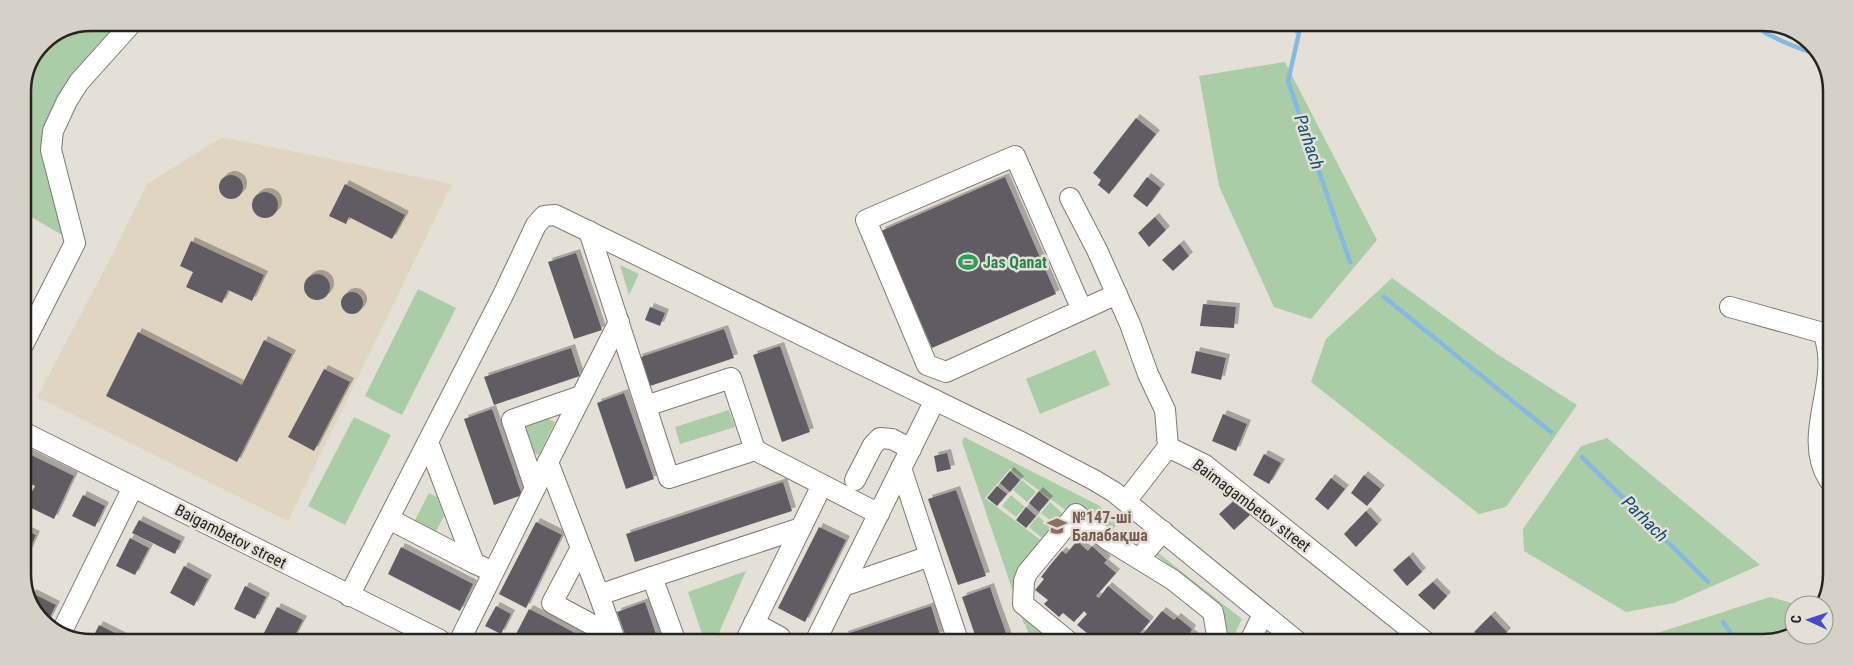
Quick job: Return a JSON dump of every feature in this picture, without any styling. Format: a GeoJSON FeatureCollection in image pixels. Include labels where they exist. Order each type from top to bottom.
{"type":"FeatureCollection","features":[{"type":"Feature","properties":{"kind":"street"},"geometry":{"type":"LineString","coordinates":[[31,328],[75,243],[51,150],[53,131],[66,101],[80,82],[125,31]]}},
{"type":"Feature","properties":{"kind":"street"},"geometry":{"type":"LineString","coordinates":[[1082,310],[1015,156],[866,220],[927,365],[946,372],[1082,310],[1117,294]]}},
{"type":"Feature","properties":{"kind":"street"},"geometry":{"type":"LineString","coordinates":[[1070,198],[1117,294],[1148,374],[1165,410],[1168,447],[1126,501]]}},
{"type":"Feature","properties":{"kind":"street"},"geometry":{"type":"LineString","coordinates":[[350,596],[539,220],[544,216],[555,215],[935,400],[1094,480],[1126,501],[1288,634]]}},
{"type":"Feature","properties":{"kind":"street"},"geometry":{"type":"LineString","coordinates":[[589,231],[669,478],[755,450]]}},
{"type":"Feature","properties":{"kind":"street"},"geometry":{"type":"LineString","coordinates":[[1730,306],[1823,333]]}},
{"type":"Feature","properties":{"kind":"street"},"geometry":{"type":"LineString","coordinates":[[463,634],[619,322]]}},
{"type":"Feature","properties":{"kind":"street"},"geometry":{"type":"LineString","coordinates":[[914,390],[927,365]]}},
{"type":"Feature","properties":{"kind":"street"},"geometry":{"type":"LineString","coordinates":[[646,406],[731,378],[755,450],[878,514]]}},
{"type":"Feature","properties":{"kind":"street"},"geometry":{"type":"LineString","coordinates":[[535,488],[512,420],[581,396]]}},
{"type":"Feature","properties":{"kind":"street"},"geometry":{"type":"LineString","coordinates":[[1823,398],[1818,428],[1819,454],[1823,471]]}},
{"type":"Feature","properties":{"kind":"street"},"geometry":{"type":"LineString","coordinates":[[819,634],[935,400]]}},
{"type":"Feature","properties":{"kind":"street","name":"Baigambetov street"},"geometry":{"type":"LineString","coordinates":[[31,436],[428,634]]}},
{"type":"Feature","properties":{"kind":"street"},"geometry":{"type":"LineString","coordinates":[[855,480],[872,445],[880,438],[892,439],[911,448]]}},
{"type":"Feature","properties":{"kind":"street"},"geometry":{"type":"LineString","coordinates":[[428,442],[474,563]]}},
{"type":"Feature","properties":{"kind":"street","name":"Baimagambetov street"},"geometry":{"type":"LineString","coordinates":[[1168,447],[1205,465],[1416,634]]}},
{"type":"Feature","properties":{"kind":"street"},"geometry":{"type":"LineString","coordinates":[[548,462],[613,634]]}},
{"type":"Feature","properties":{"kind":"street"},"geometry":{"type":"LineString","coordinates":[[901,468],[956,634]]}},
{"type":"Feature","properties":{"kind":"street"},"geometry":{"type":"LineString","coordinates":[[750,632],[822,485]]}},
{"type":"Feature","properties":{"kind":"street"},"geometry":{"type":"LineString","coordinates":[[64,627],[133,487]]}},
{"type":"Feature","properties":{"kind":"street"},"geometry":{"type":"LineString","coordinates":[[1059,634],[1022,604],[1024,581],[1027,573],[1076,514],[1108,540],[1173,580],[1213,612],[1217,634]]}},
{"type":"Feature","properties":{"kind":"street"},"geometry":{"type":"LineString","coordinates":[[389,519],[493,572]]}},
{"type":"Feature","properties":{"kind":"street"},"geometry":{"type":"LineString","coordinates":[[599,595],[801,528]]}},
{"type":"Feature","properties":{"kind":"street"},"geometry":{"type":"LineString","coordinates":[[1139,559],[1163,531]]}},
{"type":"Feature","properties":{"kind":"street"},"geometry":{"type":"LineString","coordinates":[[581,548],[552,603],[607,634]]}},
{"type":"Feature","properties":{"kind":"street"},"geometry":{"type":"LineString","coordinates":[[843,586],[930,556]]}},
{"type":"Feature","properties":{"kind":"street"},"geometry":{"type":"LineString","coordinates":[[652,577],[673,634]]}},
{"type":"Feature","properties":{"kind":"street"},"geometry":{"type":"LineString","coordinates":[[1253,634],[1263,614]]}},
{"type":"Feature","properties":{"kind":"shaded area"},"geometry":{"type":"Polygon","coordinates":[[[222,137],[452,184],[288,521],[37,397],[110,259],[147,184],[222,137]]]}},
{"type":"Feature","properties":{"kind":"green space"},"geometry":{"type":"Polygon","coordinates":[[[113,31],[50,117],[67,238],[31,217],[32,80],[41,58],[58,41],[80,32],[113,31]]]}},
{"type":"Feature","properties":{"kind":"green space","name":"Parhach"},"geometry":{"type":"Polygon","coordinates":[[[1285,62],[1377,240],[1311,319],[1274,307],[1219,186],[1199,76],[1285,62]]]}},
{"type":"Feature","properties":{"kind":"green space"},"geometry":{"type":"Polygon","coordinates":[[[620,265],[639,274],[629,295],[620,265]]]}},
{"type":"Feature","properties":{"kind":"green space"},"geometry":{"type":"Polygon","coordinates":[[[1392,278],[1494,352],[1577,405],[1506,507],[1479,514],[1311,382],[1326,339],[1392,278]]]}},
{"type":"Feature","properties":{"kind":"green space"},"geometry":{"type":"Polygon","coordinates":[[[418,289],[456,308],[402,415],[365,396],[418,289]]]}},
{"type":"Feature","properties":{"kind":"green space"},"geometry":{"type":"Polygon","coordinates":[[[1095,350],[1110,385],[1040,414],[1026,379],[1095,350]]]}},
{"type":"Feature","properties":{"kind":"green space"},"geometry":{"type":"Polygon","coordinates":[[[729,410],[735,427],[680,444],[675,427],[729,410]]]}},
{"type":"Feature","properties":{"kind":"green space"},"geometry":{"type":"Polygon","coordinates":[[[354,417],[391,435],[345,525],[308,506],[354,417]]]}},
{"type":"Feature","properties":{"kind":"green space"},"geometry":{"type":"Polygon","coordinates":[[[544,417],[555,422],[539,455],[529,450],[523,425],[544,417]]]}},
{"type":"Feature","properties":{"kind":"green space"},"geometry":{"type":"Polygon","coordinates":[[[964,437],[1098,505],[1119,522],[1109,534],[1073,504],[1067,511],[1010,469],[985,498],[1042,541],[1018,579],[1054,634],[1029,634],[962,442],[964,437]]]}},
{"type":"Feature","properties":{"kind":"green space"},"geometry":{"type":"Polygon","coordinates":[[[1607,438],[1760,565],[1674,603],[1626,612],[1524,551],[1523,529],[1581,446],[1607,438]]]}},
{"type":"Feature","properties":{"kind":"green space"},"geometry":{"type":"Polygon","coordinates":[[[1022,480],[1036,492],[1027,502],[1013,490],[1022,480]]]}},
{"type":"Feature","properties":{"kind":"green space"},"geometry":{"type":"Polygon","coordinates":[[[429,493],[437,497],[444,516],[434,535],[413,524],[429,493]]]}},
{"type":"Feature","properties":{"kind":"green space"},"geometry":{"type":"Polygon","coordinates":[[[1011,495],[1025,507],[1016,517],[1002,506],[1011,495]]]}},
{"type":"Feature","properties":{"kind":"green space"},"geometry":{"type":"Polygon","coordinates":[[[1050,502],[1063,514],[1055,524],[1041,513],[1050,502]]]}},
{"type":"Feature","properties":{"kind":"green space"},"geometry":{"type":"Polygon","coordinates":[[[1038,516],[1052,528],[1043,539],[1029,527],[1038,516]]]}},
{"type":"Feature","properties":{"kind":"green space"},"geometry":{"type":"Polygon","coordinates":[[[1153,549],[1242,619],[1234,634],[1221,634],[1219,605],[1151,551],[1153,549]]]}},
{"type":"Feature","properties":{"kind":"green space"},"geometry":{"type":"Polygon","coordinates":[[[746,571],[718,634],[702,634],[688,592],[746,571]]]}},
{"type":"Feature","properties":{"kind":"green space"},"geometry":{"type":"Polygon","coordinates":[[[1770,597],[1784,601],[1784,630],[1762,634],[1654,634],[1770,597]]]}},
{"type":"Feature","properties":{"kind":"building"},"geometry":{"type":"Polygon","coordinates":[[[1136,118],[1156,134],[1109,194],[1098,185],[1101,180],[1093,173],[1136,118]]]}},
{"type":"Feature","properties":{"kind":"building"},"geometry":{"type":"Polygon","coordinates":[[[231,175],[240,178],[243,187],[240,196],[231,199],[222,196],[219,187],[222,178],[231,175]]]}},
{"type":"Feature","properties":{"kind":"building","name":"Jas Qanat"},"geometry":{"type":"Polygon","coordinates":[[[1005,177],[1056,294],[932,348],[881,231],[1005,177]]]}},
{"type":"Feature","properties":{"kind":"building"},"geometry":{"type":"Polygon","coordinates":[[[1147,177],[1161,188],[1147,207],[1133,196],[1147,177]]]}},
{"type":"Feature","properties":{"kind":"building"},"geometry":{"type":"Polygon","coordinates":[[[345,184],[405,215],[392,239],[349,217],[346,224],[329,216],[345,184]]]}},
{"type":"Feature","properties":{"kind":"building"},"geometry":{"type":"Polygon","coordinates":[[[265,192],[274,196],[278,205],[274,214],[265,218],[256,214],[252,205],[256,196],[265,192]]]}},
{"type":"Feature","properties":{"kind":"building"},"geometry":{"type":"Polygon","coordinates":[[[1155,217],[1166,230],[1149,247],[1138,233],[1155,217]]]}},
{"type":"Feature","properties":{"kind":"building"},"geometry":{"type":"Polygon","coordinates":[[[191,241],[264,275],[252,301],[228,290],[222,303],[186,287],[193,272],[180,266],[191,241]]]}},
{"type":"Feature","properties":{"kind":"building"},"geometry":{"type":"Polygon","coordinates":[[[1180,244],[1189,256],[1173,271],[1162,260],[1180,244]]]}},
{"type":"Feature","properties":{"kind":"building"},"geometry":{"type":"Polygon","coordinates":[[[576,253],[602,330],[574,339],[548,262],[576,253]]]}},
{"type":"Feature","properties":{"kind":"building"},"geometry":{"type":"Polygon","coordinates":[[[317,274],[326,278],[330,287],[326,296],[317,300],[308,296],[304,287],[308,278],[317,274]]]}},
{"type":"Feature","properties":{"kind":"building"},"geometry":{"type":"Polygon","coordinates":[[[352,292],[360,295],[363,303],[360,311],[352,314],[344,311],[341,303],[344,295],[352,292]]]}},
{"type":"Feature","properties":{"kind":"building"},"geometry":{"type":"Polygon","coordinates":[[[1203,304],[1236,307],[1234,328],[1200,326],[1203,304]]]}},
{"type":"Feature","properties":{"kind":"building"},"geometry":{"type":"Polygon","coordinates":[[[650,307],[665,313],[660,326],[645,320],[650,307]]]}},
{"type":"Feature","properties":{"kind":"building"},"geometry":{"type":"Polygon","coordinates":[[[724,329],[734,358],[647,387],[638,358],[724,329]]]}},
{"type":"Feature","properties":{"kind":"building"},"geometry":{"type":"Polygon","coordinates":[[[138,332],[242,385],[264,340],[292,354],[237,462],[106,396],[138,332]]]}},
{"type":"Feature","properties":{"kind":"building"},"geometry":{"type":"Polygon","coordinates":[[[780,346],[810,432],[782,442],[753,355],[780,346]]]}},
{"type":"Feature","properties":{"kind":"building"},"geometry":{"type":"Polygon","coordinates":[[[571,348],[580,376],[494,405],[484,377],[571,348]]]}},
{"type":"Feature","properties":{"kind":"building"},"geometry":{"type":"Polygon","coordinates":[[[1196,351],[1226,358],[1221,380],[1191,373],[1196,351]]]}},
{"type":"Feature","properties":{"kind":"building"},"geometry":{"type":"Polygon","coordinates":[[[324,369],[350,382],[314,451],[288,437],[324,369]]]}},
{"type":"Feature","properties":{"kind":"building"},"geometry":{"type":"Polygon","coordinates":[[[624,393],[654,479],[626,489],[597,403],[624,393]]]}},
{"type":"Feature","properties":{"kind":"building"},"geometry":{"type":"Polygon","coordinates":[[[492,409],[522,495],[494,505],[464,419],[492,409]]]}},
{"type":"Feature","properties":{"kind":"building"},"geometry":{"type":"Polygon","coordinates":[[[1223,414],[1247,424],[1236,451],[1212,441],[1223,414]]]}},
{"type":"Feature","properties":{"kind":"building"},"geometry":{"type":"Polygon","coordinates":[[[947,453],[951,469],[937,472],[934,456],[947,453]]]}},
{"type":"Feature","properties":{"kind":"building"},"geometry":{"type":"Polygon","coordinates":[[[1264,454],[1281,463],[1269,484],[1253,475],[1264,454]]]}},
{"type":"Feature","properties":{"kind":"building"},"geometry":{"type":"Polygon","coordinates":[[[31,455],[74,476],[54,519],[31,508],[31,494],[35,486],[31,484],[31,455]]]}},
{"type":"Feature","properties":{"kind":"building"},"geometry":{"type":"Polygon","coordinates":[[[1010,471],[1020,480],[1010,492],[1000,483],[1010,471]]]}},
{"type":"Feature","properties":{"kind":"building"},"geometry":{"type":"Polygon","coordinates":[[[1364,475],[1381,489],[1367,506],[1351,493],[1364,475]]]}},
{"type":"Feature","properties":{"kind":"building"},"geometry":{"type":"Polygon","coordinates":[[[1331,478],[1345,489],[1328,510],[1315,499],[1331,478]]]}},
{"type":"Feature","properties":{"kind":"building"},"geometry":{"type":"Polygon","coordinates":[[[783,482],[792,511],[635,562],[626,534],[783,482]]]}},
{"type":"Feature","properties":{"kind":"building"},"geometry":{"type":"Polygon","coordinates":[[[997,486],[1007,494],[997,506],[987,498],[997,486]]]}},
{"type":"Feature","properties":{"kind":"building"},"geometry":{"type":"Polygon","coordinates":[[[956,490],[986,576],[958,585],[928,499],[956,490]]]}},
{"type":"Feature","properties":{"kind":"building"},"geometry":{"type":"Polygon","coordinates":[[[1039,491],[1049,500],[1039,512],[1029,503],[1039,491]]]}},
{"type":"Feature","properties":{"kind":"building"},"geometry":{"type":"Polygon","coordinates":[[[83,495],[105,506],[95,527],[72,516],[83,495]]]}},
{"type":"Feature","properties":{"kind":"building"},"geometry":{"type":"Polygon","coordinates":[[[1236,499],[1250,515],[1234,530],[1219,514],[1236,499]]]}},
{"type":"Feature","properties":{"kind":"building"},"geometry":{"type":"Polygon","coordinates":[[[1026,507],[1036,516],[1026,528],[1016,520],[1026,507]]]}},
{"type":"Feature","properties":{"kind":"building"},"geometry":{"type":"Polygon","coordinates":[[[1366,511],[1378,524],[1356,547],[1344,534],[1366,511]]]}},
{"type":"Feature","properties":{"kind":"building"},"geometry":{"type":"Polygon","coordinates":[[[139,520],[181,541],[175,554],[132,533],[139,520]]]}},
{"type":"Feature","properties":{"kind":"building"},"geometry":{"type":"Polygon","coordinates":[[[536,522],[562,535],[526,608],[499,594],[536,522]]]}},
{"type":"Feature","properties":{"kind":"building"},"geometry":{"type":"Polygon","coordinates":[[[819,527],[846,540],[805,622],[778,608],[819,527]]]}},
{"type":"Feature","properties":{"kind":"building"},"geometry":{"type":"Polygon","coordinates":[[[31,533],[36,535],[31,546],[31,533]]]}},
{"type":"Feature","properties":{"kind":"building"},"geometry":{"type":"Polygon","coordinates":[[[130,538],[149,548],[135,575],[116,566],[130,538]]]}},
{"type":"Feature","properties":{"kind":"building"},"geometry":{"type":"Polygon","coordinates":[[[1077,541],[1088,551],[1092,546],[1107,560],[1104,563],[1116,573],[1096,596],[1099,598],[1108,586],[1150,621],[1141,634],[1088,634],[1077,625],[1087,614],[1084,611],[1074,622],[1063,613],[1059,617],[1044,604],[1048,600],[1035,590],[1044,579],[1041,577],[1062,551],[1066,554],[1077,541]]]}},
{"type":"Feature","properties":{"kind":"building"},"geometry":{"type":"Polygon","coordinates":[[[401,547],[473,584],[460,611],[388,574],[401,547]]]}},
{"type":"Feature","properties":{"kind":"building"},"geometry":{"type":"Polygon","coordinates":[[[1409,556],[1422,572],[1407,586],[1393,570],[1409,556]]]}},
{"type":"Feature","properties":{"kind":"building"},"geometry":{"type":"Polygon","coordinates":[[[184,566],[208,579],[194,606],[170,593],[184,566]]]}},
{"type":"Feature","properties":{"kind":"building"},"geometry":{"type":"Polygon","coordinates":[[[1433,582],[1447,596],[1434,610],[1418,595],[1433,582]]]}},
{"type":"Feature","properties":{"kind":"building"},"geometry":{"type":"Polygon","coordinates":[[[245,586],[266,597],[255,619],[234,609],[245,586]]]}},
{"type":"Feature","properties":{"kind":"building"},"geometry":{"type":"Polygon","coordinates":[[[990,587],[1007,634],[975,634],[962,597],[990,587]]]}},
{"type":"Feature","properties":{"kind":"building"},"geometry":{"type":"Polygon","coordinates":[[[35,594],[56,605],[50,617],[39,604],[35,594]]]}},
{"type":"Feature","properties":{"kind":"building"},"geometry":{"type":"Polygon","coordinates":[[[645,602],[656,634],[625,634],[617,612],[645,602]]]}},
{"type":"Feature","properties":{"kind":"building"},"geometry":{"type":"Polygon","coordinates":[[[496,606],[511,614],[501,634],[485,626],[496,606]]]}},
{"type":"Feature","properties":{"kind":"building"},"geometry":{"type":"Polygon","coordinates":[[[931,606],[940,634],[847,634],[931,606]]]}},
{"type":"Feature","properties":{"kind":"building"},"geometry":{"type":"Polygon","coordinates":[[[277,607],[303,620],[296,634],[264,634],[277,607]]]}},
{"type":"Feature","properties":{"kind":"building"},"geometry":{"type":"Polygon","coordinates":[[[529,609],[577,634],[516,634],[529,609]]]}},
{"type":"Feature","properties":{"kind":"building"},"geometry":{"type":"Polygon","coordinates":[[[1162,611],[1174,620],[1177,617],[1192,629],[1191,634],[1143,634],[1162,611]]]}},
{"type":"Feature","properties":{"kind":"building"},"geometry":{"type":"Polygon","coordinates":[[[1491,615],[1507,632],[1505,634],[1476,634],[1474,632],[1491,615]]]}},
{"type":"Feature","properties":{"kind":"building"},"geometry":{"type":"Polygon","coordinates":[[[99,625],[117,634],[94,634],[99,625]]]}},
{"type":"Feature","properties":{"kind":"waterway","name":"Parhach"},"geometry":{"type":"LineString","coordinates":[[1297,31],[1299,33],[1288,81],[1350,262]]}},
{"type":"Feature","properties":{"kind":"waterway"},"geometry":{"type":"LineString","coordinates":[[1763,31],[1806,50]]}},
{"type":"Feature","properties":{"kind":"waterway","name":"Parhach"},"geometry":{"type":"LineString","coordinates":[[1384,297],[1551,432]]}},
{"type":"Feature","properties":{"kind":"waterway","name":"Parhach"},"geometry":{"type":"LineString","coordinates":[[1582,457],[1708,582]]}},
{"type":"Feature","properties":{"kind":"waterway","name":"Parhach"},"geometry":{"type":"LineString","coordinates":[[1723,622],[1731,634]]}},
{"type":"Feature","properties":{"kind":"place","name":"Jas Qanat"},"geometry":{"type":"Point","coordinates":[968,262]}},
{"type":"Feature","properties":{"kind":"place","name":"№147-ші Балабақша"},"geometry":{"type":"Point","coordinates":[1057,526]}}]}
